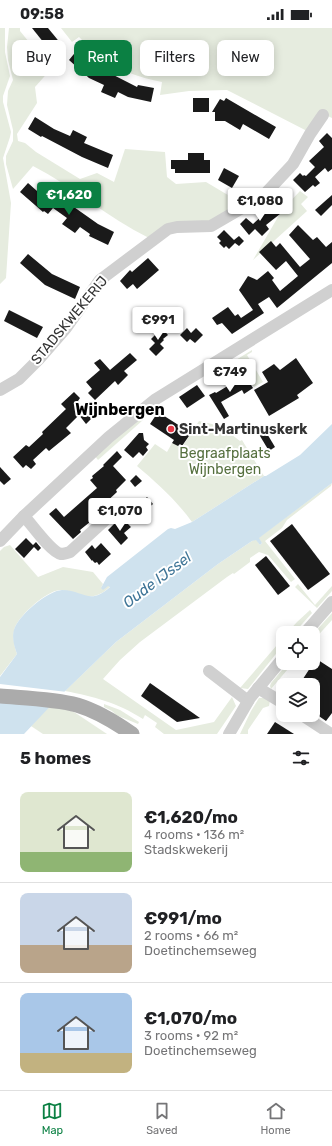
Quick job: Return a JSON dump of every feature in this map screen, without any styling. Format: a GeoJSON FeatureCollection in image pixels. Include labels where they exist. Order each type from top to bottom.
{"type":"FeatureCollection","features":[{"type":"Feature","properties":{"kind":"main road"},"geometry":{"type":"LineString","coordinates":[[0,696],[63,702],[76,705],[93,711],[120,725],[132,734]]}},
{"type":"Feature","properties":{"kind":"street","name":"STADSKWEKERIJ"},"geometry":{"type":"LineString","coordinates":[[0,390],[19,378],[39,359],[66,328],[100,280],[168,229],[177,227],[211,226],[264,195],[293,164],[323,115]]}},
{"type":"Feature","properties":{"kind":"street"},"geometry":{"type":"LineString","coordinates":[[0,541],[24,516],[109,437],[156,399],[332,290]]}},
{"type":"Feature","properties":{"kind":"street"},"geometry":{"type":"LineString","coordinates":[[24,516],[53,549],[61,554],[65,554],[70,552],[116,510]]}},
{"type":"Feature","properties":{"kind":"street"},"geometry":{"type":"LineString","coordinates":[[311,626],[332,602]]}},
{"type":"Feature","properties":{"kind":"street"},"geometry":{"type":"LineString","coordinates":[[229,734],[248,701],[276,666]]}},
{"type":"Feature","properties":{"kind":"street"},"geometry":{"type":"LineString","coordinates":[[209,671],[248,701]]}},
{"type":"Feature","properties":{"kind":"street"},"geometry":{"type":"LineString","coordinates":[[258,688],[276,699]]}},
{"type":"Feature","properties":{"kind":"street"},"geometry":{"type":"LineString","coordinates":[[313,722],[331,734]]}},
{"type":"Feature","properties":{"kind":"green space"},"geometry":{"type":"Polygon","coordinates":[[[0,28],[5,28],[5,52],[10,76],[3,96],[3,102],[11,132],[3,158],[11,203],[6,278],[0,284],[0,28]]]}},
{"type":"Feature","properties":{"kind":"green space"},"geometry":{"type":"Polygon","coordinates":[[[9,28],[20,28],[20,31],[27,40],[12,40],[12,76],[8,60],[7,47],[9,28]]]}},
{"type":"Feature","properties":{"kind":"green space"},"geometry":{"type":"Polygon","coordinates":[[[61,28],[332,28],[332,118],[319,112],[307,131],[227,90],[189,91],[160,95],[162,82],[138,76],[132,74],[132,40],[82,40],[79,37],[72,42],[61,28]]]}},
{"type":"Feature","properties":{"kind":"green space"},"geometry":{"type":"Polygon","coordinates":[[[12,76],[45,76],[35,87],[37,103],[17,134],[18,141],[25,143],[36,152],[80,179],[97,173],[114,182],[125,149],[165,152],[167,177],[176,184],[206,182],[243,204],[215,220],[149,238],[119,221],[63,183],[33,166],[13,189],[6,164],[6,156],[13,141],[13,130],[7,105],[8,91],[13,80],[12,76]]]}},
{"type":"Feature","properties":{"kind":"green space"},"geometry":{"type":"Polygon","coordinates":[[[300,191],[308,197],[301,204],[307,211],[253,260],[282,210],[300,191]]]}},
{"type":"Feature","properties":{"kind":"green space"},"geometry":{"type":"Polygon","coordinates":[[[252,350],[252,352],[247,355],[263,382],[254,387],[244,371],[235,376],[234,374],[237,373],[231,363],[252,350]]]}},
{"type":"Feature","properties":{"kind":"green space"},"geometry":{"type":"Polygon","coordinates":[[[138,418],[143,420],[98,460],[95,456],[138,418]]]}},
{"type":"Feature","properties":{"kind":"green space","name":"Begraafplaats Wijnbergen"},"geometry":{"type":"Polygon","coordinates":[[[199,421],[212,424],[222,429],[223,428],[240,441],[242,440],[264,476],[192,522],[166,492],[137,466],[155,444],[167,452],[172,443],[182,447],[199,421]]]}},
{"type":"Feature","properties":{"kind":"green space"},"geometry":{"type":"Polygon","coordinates":[[[332,483],[331,486],[287,520],[282,528],[265,541],[295,579],[291,582],[268,555],[259,552],[250,558],[250,562],[234,574],[233,573],[227,577],[140,642],[120,660],[103,679],[176,730],[214,722],[232,697],[236,706],[217,734],[164,734],[155,727],[157,723],[145,715],[143,719],[114,704],[65,691],[116,642],[218,564],[252,541],[256,539],[260,545],[262,543],[258,538],[332,483]]]}},
{"type":"Feature","properties":{"kind":"green space"},"geometry":{"type":"Polygon","coordinates":[[[168,536],[100,594],[96,596],[83,596],[60,590],[48,594],[34,604],[15,627],[14,640],[17,654],[0,676],[0,551],[4,547],[10,545],[38,577],[63,567],[93,572],[103,584],[101,588],[168,536]]]}},
{"type":"Feature","properties":{"kind":"green space"},"geometry":{"type":"Polygon","coordinates":[[[298,584],[315,605],[332,586],[332,591],[317,608],[295,587],[298,584]]]}},
{"type":"Feature","properties":{"kind":"green space"},"geometry":{"type":"Polygon","coordinates":[[[310,610],[312,613],[300,626],[293,626],[310,610]]]}},
{"type":"Feature","properties":{"kind":"green space"},"geometry":{"type":"Polygon","coordinates":[[[332,613],[332,620],[320,633],[320,626],[332,613]]]}},
{"type":"Feature","properties":{"kind":"green space"},"geometry":{"type":"Polygon","coordinates":[[[276,646],[276,654],[248,689],[240,688],[276,646]]]}},
{"type":"Feature","properties":{"kind":"green space"},"geometry":{"type":"Polygon","coordinates":[[[282,670],[287,670],[280,678],[276,678],[276,683],[271,689],[271,683],[282,670]]]}},
{"type":"Feature","properties":{"kind":"green space"},"geometry":{"type":"Polygon","coordinates":[[[259,698],[267,698],[270,700],[269,706],[263,708],[248,730],[248,734],[240,734],[251,711],[259,698]]]}},
{"type":"Feature","properties":{"kind":"green space"},"geometry":{"type":"Polygon","coordinates":[[[104,704],[120,710],[139,722],[138,724],[116,715],[104,707],[104,704]]]}},
{"type":"Feature","properties":{"kind":"green space"},"geometry":{"type":"Polygon","coordinates":[[[48,707],[61,708],[74,712],[107,734],[43,734],[31,726],[48,707]]]}},
{"type":"Feature","properties":{"kind":"water","name":"Oude IJssel"},"geometry":{"type":"Polygon","coordinates":[[[332,424],[332,483],[259,538],[262,543],[260,545],[256,540],[252,541],[218,564],[116,642],[59,697],[24,734],[0,734],[0,677],[17,654],[13,641],[15,627],[35,604],[49,594],[62,590],[86,596],[103,593],[110,587],[108,586],[103,590],[101,588],[107,577],[168,529],[175,529],[192,522],[300,455],[332,424]]]}},
{"type":"Feature","properties":{"kind":"pier"},"geometry":{"type":"Polygon","coordinates":[[[0,684],[67,692],[60,698],[0,702],[0,684]]]}},
{"type":"Feature","properties":{"kind":"building"},"geometry":{"type":"Polygon","coordinates":[[[32,28],[48,28],[58,40],[42,40],[32,28]]]}},
{"type":"Feature","properties":{"kind":"building"},"geometry":{"type":"Polygon","coordinates":[[[74,54],[74,64],[69,60],[74,54]]]}},
{"type":"Feature","properties":{"kind":"building"},"geometry":{"type":"Polygon","coordinates":[[[87,76],[115,76],[137,87],[138,85],[154,88],[151,102],[128,97],[118,92],[115,98],[101,92],[104,85],[87,76]]]}},
{"type":"Feature","properties":{"kind":"building"},"geometry":{"type":"Polygon","coordinates":[[[193,98],[209,98],[209,112],[193,112],[193,98]]]}},
{"type":"Feature","properties":{"kind":"building"},"geometry":{"type":"Polygon","coordinates":[[[226,98],[276,127],[269,139],[243,124],[240,130],[225,121],[215,121],[215,112],[212,112],[220,99],[224,101],[226,98]]]}},
{"type":"Feature","properties":{"kind":"building"},"geometry":{"type":"Polygon","coordinates":[[[35,117],[54,129],[70,136],[73,130],[87,137],[84,143],[113,155],[108,168],[82,157],[28,129],[35,117]]]}},
{"type":"Feature","properties":{"kind":"building"},"geometry":{"type":"Polygon","coordinates":[[[327,133],[332,138],[332,169],[328,172],[325,168],[315,177],[320,183],[315,187],[313,185],[305,192],[293,180],[300,173],[303,176],[306,176],[315,167],[309,161],[324,147],[319,141],[327,133]]]}},
{"type":"Feature","properties":{"kind":"building"},"geometry":{"type":"Polygon","coordinates":[[[188,153],[204,153],[204,160],[210,160],[210,173],[175,173],[175,169],[171,169],[171,160],[188,160],[188,153]]]}},
{"type":"Feature","properties":{"kind":"building"},"geometry":{"type":"Polygon","coordinates":[[[224,168],[239,176],[232,188],[218,180],[224,168]]]}},
{"type":"Feature","properties":{"kind":"building"},"geometry":{"type":"Polygon","coordinates":[[[28,183],[54,206],[58,201],[62,203],[64,200],[98,224],[114,232],[108,245],[89,236],[90,234],[80,227],[75,233],[62,224],[67,218],[53,208],[48,214],[44,211],[43,212],[20,192],[28,183]]]}},
{"type":"Feature","properties":{"kind":"building"},"geometry":{"type":"Polygon","coordinates":[[[332,195],[332,205],[321,216],[315,210],[332,195]]]}},
{"type":"Feature","properties":{"kind":"building"},"geometry":{"type":"Polygon","coordinates":[[[268,207],[272,211],[275,209],[280,214],[266,225],[269,229],[262,236],[255,229],[249,235],[240,224],[246,218],[253,224],[263,215],[262,213],[268,207]]]}},
{"type":"Feature","properties":{"kind":"building"},"geometry":{"type":"Polygon","coordinates":[[[298,225],[313,240],[317,237],[326,247],[332,242],[332,263],[277,308],[269,297],[258,304],[264,313],[232,334],[222,323],[217,325],[212,318],[228,307],[235,316],[238,314],[241,318],[253,310],[239,290],[248,276],[257,280],[268,271],[274,278],[272,280],[280,291],[298,276],[286,261],[276,270],[259,252],[271,241],[276,247],[280,243],[300,267],[310,259],[289,235],[298,225]]]}},
{"type":"Feature","properties":{"kind":"building"},"geometry":{"type":"Polygon","coordinates":[[[224,230],[234,240],[239,236],[244,241],[239,246],[235,243],[229,249],[226,246],[224,248],[219,243],[221,241],[217,237],[224,230]]]}},
{"type":"Feature","properties":{"kind":"building"},"geometry":{"type":"Polygon","coordinates":[[[28,254],[52,274],[80,287],[75,299],[45,285],[20,263],[28,254]]]}},
{"type":"Feature","properties":{"kind":"building"},"geometry":{"type":"Polygon","coordinates":[[[148,258],[159,270],[137,289],[133,284],[127,289],[120,281],[130,270],[132,272],[148,258]]]}},
{"type":"Feature","properties":{"kind":"building"},"geometry":{"type":"Polygon","coordinates":[[[9,310],[43,327],[37,338],[4,321],[9,310]]]}},
{"type":"Feature","properties":{"kind":"building"},"geometry":{"type":"Polygon","coordinates":[[[159,325],[168,335],[160,344],[164,348],[156,356],[149,349],[155,343],[151,339],[157,333],[154,329],[159,325]]]}},
{"type":"Feature","properties":{"kind":"building"},"geometry":{"type":"Polygon","coordinates":[[[187,328],[191,333],[196,328],[203,335],[195,343],[190,339],[187,342],[180,335],[187,328]]]}},
{"type":"Feature","properties":{"kind":"building"},"geometry":{"type":"Polygon","coordinates":[[[130,353],[137,360],[124,371],[128,375],[118,385],[115,381],[95,400],[88,393],[92,389],[86,382],[100,370],[94,363],[100,359],[110,370],[130,353]]]}},
{"type":"Feature","properties":{"kind":"building"},"geometry":{"type":"Polygon","coordinates":[[[296,358],[313,383],[297,395],[299,398],[269,416],[254,390],[268,382],[262,372],[274,364],[280,370],[296,358]]]}},
{"type":"Feature","properties":{"kind":"building"},"geometry":{"type":"Polygon","coordinates":[[[244,374],[253,388],[244,394],[242,390],[221,402],[229,416],[224,419],[209,395],[215,392],[216,393],[236,381],[235,380],[244,374]]]}},
{"type":"Feature","properties":{"kind":"building"},"geometry":{"type":"Polygon","coordinates":[[[197,385],[205,396],[187,408],[179,397],[197,385]]]}},
{"type":"Feature","properties":{"kind":"building"},"geometry":{"type":"Polygon","coordinates":[[[74,392],[80,398],[78,401],[92,418],[86,424],[79,415],[66,428],[71,433],[49,451],[46,448],[33,460],[36,464],[31,469],[26,465],[23,468],[13,457],[26,445],[29,447],[43,434],[42,432],[66,409],[61,404],[74,392]]]}},
{"type":"Feature","properties":{"kind":"building","name":"Sint-Martinuskerk"},"geometry":{"type":"Polygon","coordinates":[[[158,412],[191,433],[182,446],[180,444],[178,446],[172,443],[174,440],[150,424],[158,412]]]}},
{"type":"Feature","properties":{"kind":"building"},"geometry":{"type":"Polygon","coordinates":[[[263,427],[275,447],[269,451],[257,431],[263,427]]]}},
{"type":"Feature","properties":{"kind":"building"},"geometry":{"type":"Polygon","coordinates":[[[139,433],[143,433],[144,440],[149,444],[146,447],[148,450],[143,456],[139,452],[133,458],[124,450],[139,433]]]}},
{"type":"Feature","properties":{"kind":"building"},"geometry":{"type":"Polygon","coordinates":[[[117,451],[122,457],[113,466],[126,480],[116,490],[117,492],[103,505],[106,509],[80,530],[81,532],[73,539],[49,514],[56,508],[64,517],[97,488],[90,480],[93,478],[92,476],[104,466],[103,465],[117,451]]]}},
{"type":"Feature","properties":{"kind":"building"},"geometry":{"type":"Polygon","coordinates":[[[0,467],[11,479],[4,485],[0,481],[0,467]]]}},
{"type":"Feature","properties":{"kind":"building"},"geometry":{"type":"Polygon","coordinates":[[[136,475],[142,481],[135,487],[130,481],[136,475]]]}},
{"type":"Feature","properties":{"kind":"building"},"geometry":{"type":"Polygon","coordinates":[[[147,497],[153,504],[147,509],[150,512],[149,517],[147,519],[142,519],[133,511],[134,510],[131,505],[137,499],[141,503],[147,497]]]}},
{"type":"Feature","properties":{"kind":"building"},"geometry":{"type":"Polygon","coordinates":[[[125,521],[131,527],[124,533],[128,538],[121,545],[108,530],[115,523],[118,526],[125,521]]]}},
{"type":"Feature","properties":{"kind":"building"},"geometry":{"type":"Polygon","coordinates":[[[292,524],[330,574],[308,590],[270,541],[292,524]]]}},
{"type":"Feature","properties":{"kind":"building"},"geometry":{"type":"Polygon","coordinates":[[[26,538],[33,545],[36,542],[41,548],[38,551],[34,547],[24,558],[15,549],[26,538]]]}},
{"type":"Feature","properties":{"kind":"building"},"geometry":{"type":"Polygon","coordinates":[[[101,543],[111,554],[99,565],[97,562],[95,563],[92,561],[85,552],[92,545],[95,549],[101,543]]]}},
{"type":"Feature","properties":{"kind":"building"},"geometry":{"type":"Polygon","coordinates":[[[266,556],[290,586],[278,595],[255,565],[266,556]]]}},
{"type":"Feature","properties":{"kind":"building"},"geometry":{"type":"Polygon","coordinates":[[[320,661],[332,669],[332,713],[326,721],[320,717],[320,678],[304,678],[309,670],[320,670],[320,661]]]}},
{"type":"Feature","properties":{"kind":"building"},"geometry":{"type":"Polygon","coordinates":[[[150,683],[200,718],[177,722],[141,696],[150,683]]]}},
{"type":"Feature","properties":{"kind":"building"},"geometry":{"type":"Polygon","coordinates":[[[275,722],[294,734],[267,734],[275,722]]]}},
{"type":"Feature","properties":{"kind":"place","name":"Sint-Martinuskerk"},"geometry":{"type":"Point","coordinates":[171,429]}},
{"type":"Feature","properties":{"kind":"district","name":"Wijnbergen"},"geometry":{"type":"Point","coordinates":[120,409]}}]}
